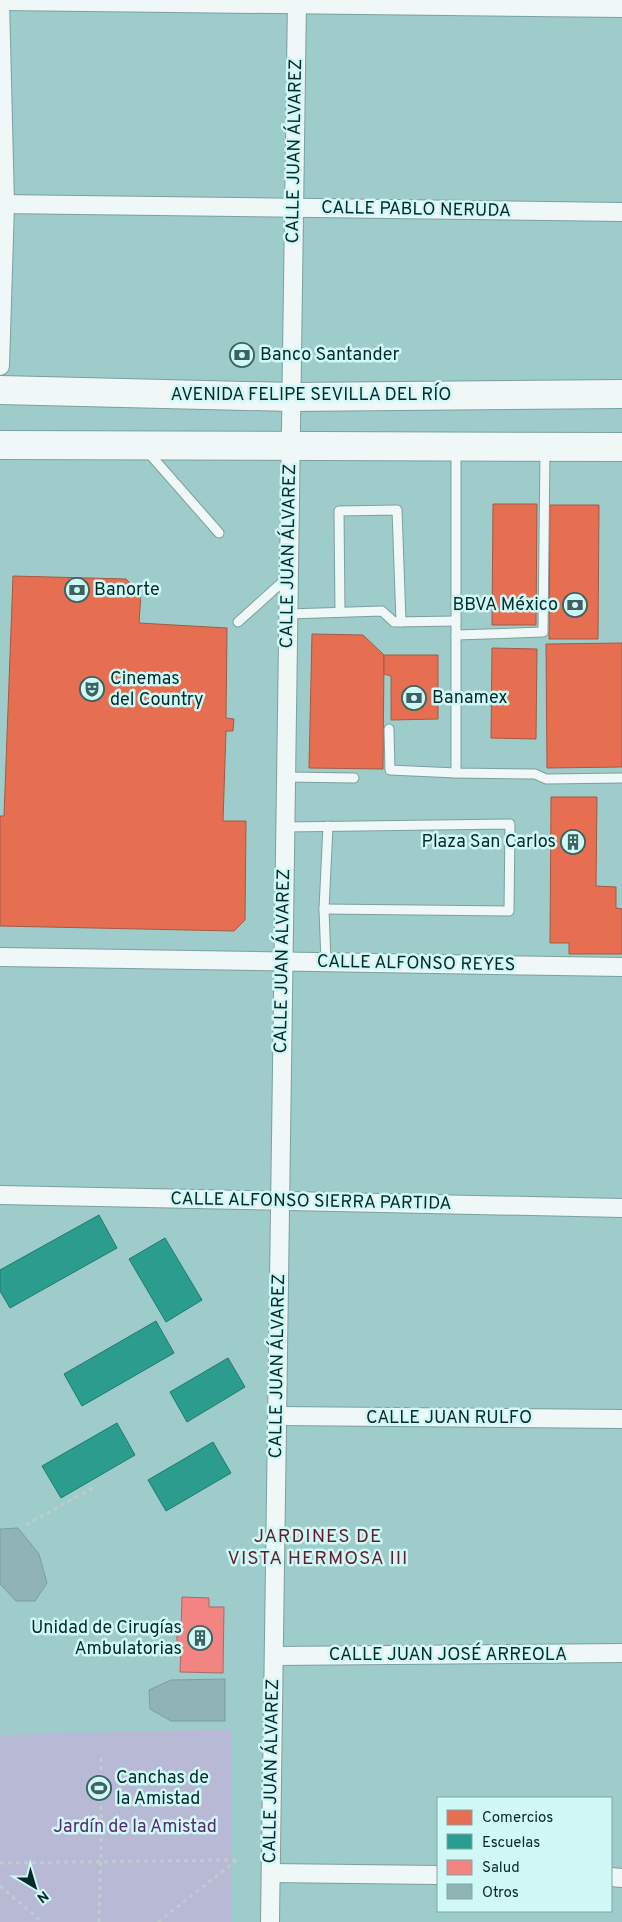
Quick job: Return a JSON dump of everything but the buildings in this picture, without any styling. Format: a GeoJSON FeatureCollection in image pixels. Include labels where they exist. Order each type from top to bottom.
{"type":"FeatureCollection","features":[{"type":"Feature","properties":{"kind":"main road","name":"AVENIDA FELIPE SEVILLA DEL RÍO"},"geometry":{"type":"LineString","coordinates":[[0,390],[291,397],[622,394]]}},
{"type":"Feature","properties":{"kind":"main road"},"geometry":{"type":"LineString","coordinates":[[0,445],[622,447]]}},
{"type":"Feature","properties":{"kind":"street"},"geometry":{"type":"LineString","coordinates":[[0,366],[2,204],[0,1],[297,2],[622,8]]}},
{"type":"Feature","properties":{"kind":"street","name":"CALLE JUAN ÁLVAREZ"},"geometry":{"type":"LineString","coordinates":[[270,1922],[297,2]]}},
{"type":"Feature","properties":{"kind":"street","name":"CALLE PABLO NERUDA"},"geometry":{"type":"LineString","coordinates":[[2,204],[622,212]]}},
{"type":"Feature","properties":{"kind":"street","name":"CALLE ALFONSO REYES"},"geometry":{"type":"LineString","coordinates":[[0,957],[622,967]]}},
{"type":"Feature","properties":{"kind":"street","name":"CALLE ALFONSO SIERRA PARTIDA"},"geometry":{"type":"LineString","coordinates":[[0,1195],[622,1208]]}},
{"type":"Feature","properties":{"kind":"street","name":"CALLE JUAN RULFO"},"geometry":{"type":"LineString","coordinates":[[277,1416],[622,1419]]}},
{"type":"Feature","properties":{"kind":"street","name":"CALLE JUAN JOSÉ ARREOLA"},"geometry":{"type":"LineString","coordinates":[[274,1656],[622,1653]]}},
{"type":"Feature","properties":{"kind":"street"},"geometry":{"type":"LineString","coordinates":[[270,1874],[437,1876]]}},
{"type":"Feature","properties":{"kind":"lane"},"geometry":{"type":"LineString","coordinates":[[456,445],[456,773]]}},
{"type":"Feature","properties":{"kind":"lane"},"geometry":{"type":"LineString","coordinates":[[142,446],[219,533]]}},
{"type":"Feature","properties":{"kind":"lane"},"geometry":{"type":"LineString","coordinates":[[456,635],[543,632],[545,446]]}},
{"type":"Feature","properties":{"kind":"lane"},"geometry":{"type":"LineString","coordinates":[[340,612],[338,512],[397,510],[401,622]]}},
{"type":"Feature","properties":{"kind":"lane"},"geometry":{"type":"LineString","coordinates":[[238,622],[288,577]]}},
{"type":"Feature","properties":{"kind":"lane"},"geometry":{"type":"LineString","coordinates":[[288,614],[382,611],[394,622],[456,621]]}},
{"type":"Feature","properties":{"kind":"lane"},"geometry":{"type":"LineString","coordinates":[[389,728],[390,770],[535,774],[546,779],[622,778]]}},
{"type":"Feature","properties":{"kind":"lane"},"geometry":{"type":"LineString","coordinates":[[286,777],[354,778]]}},
{"type":"Feature","properties":{"kind":"lane"},"geometry":{"type":"LineString","coordinates":[[285,827],[510,824],[509,911],[324,909]]}},
{"type":"Feature","properties":{"kind":"lane"},"geometry":{"type":"LineString","coordinates":[[326,962],[324,909],[328,826]]}},
{"type":"Feature","properties":{"kind":"path"},"geometry":{"type":"LineString","coordinates":[[26,1525],[96,1486]]}},
{"type":"Feature","properties":{"kind":"path"},"geometry":{"type":"LineString","coordinates":[[99,1922],[101,1757]]}},
{"type":"Feature","properties":{"kind":"path"},"geometry":{"type":"LineString","coordinates":[[0,1863],[237,1860],[158,1922]]}},
{"type":"Feature","properties":{"kind":"path"},"geometry":{"type":"LineString","coordinates":[[0,1886],[42,1922]]}},
{"type":"Feature","properties":{"kind":"green space","name":"Jardín de la Amistad"},"geometry":{"type":"Polygon","coordinates":[[[231,1729],[231,1922],[0,1922],[0,1735],[231,1729]]]}},
{"type":"Feature","properties":{"kind":"place","name":"Banco Santander"},"geometry":{"type":"Point","coordinates":[242,355]}},
{"type":"Feature","properties":{"kind":"place","name":"Banorte"},"geometry":{"type":"Point","coordinates":[77,590]}},
{"type":"Feature","properties":{"kind":"place","name":"BBVA México"},"geometry":{"type":"Point","coordinates":[575,605]}},
{"type":"Feature","properties":{"kind":"place","name":"Cinemas del Country"},"geometry":{"type":"Point","coordinates":[92,689]}},
{"type":"Feature","properties":{"kind":"place","name":"Banamex"},"geometry":{"type":"Point","coordinates":[414,698]}},
{"type":"Feature","properties":{"kind":"place","name":"Plaza San Carlos"},"geometry":{"type":"Point","coordinates":[573,842]}},
{"type":"Feature","properties":{"kind":"place","name":"Unidad de Cirugías Ambulatorias"},"geometry":{"type":"Point","coordinates":[200,1638]}},
{"type":"Feature","properties":{"kind":"place","name":"Canchas de la Amistad"},"geometry":{"type":"Point","coordinates":[99,1788]}},
{"type":"Feature","properties":{"kind":"district","name":"JARDINES DE VISTA HERMOSA III"},"geometry":{"type":"Point","coordinates":[318,1548]}}]}
